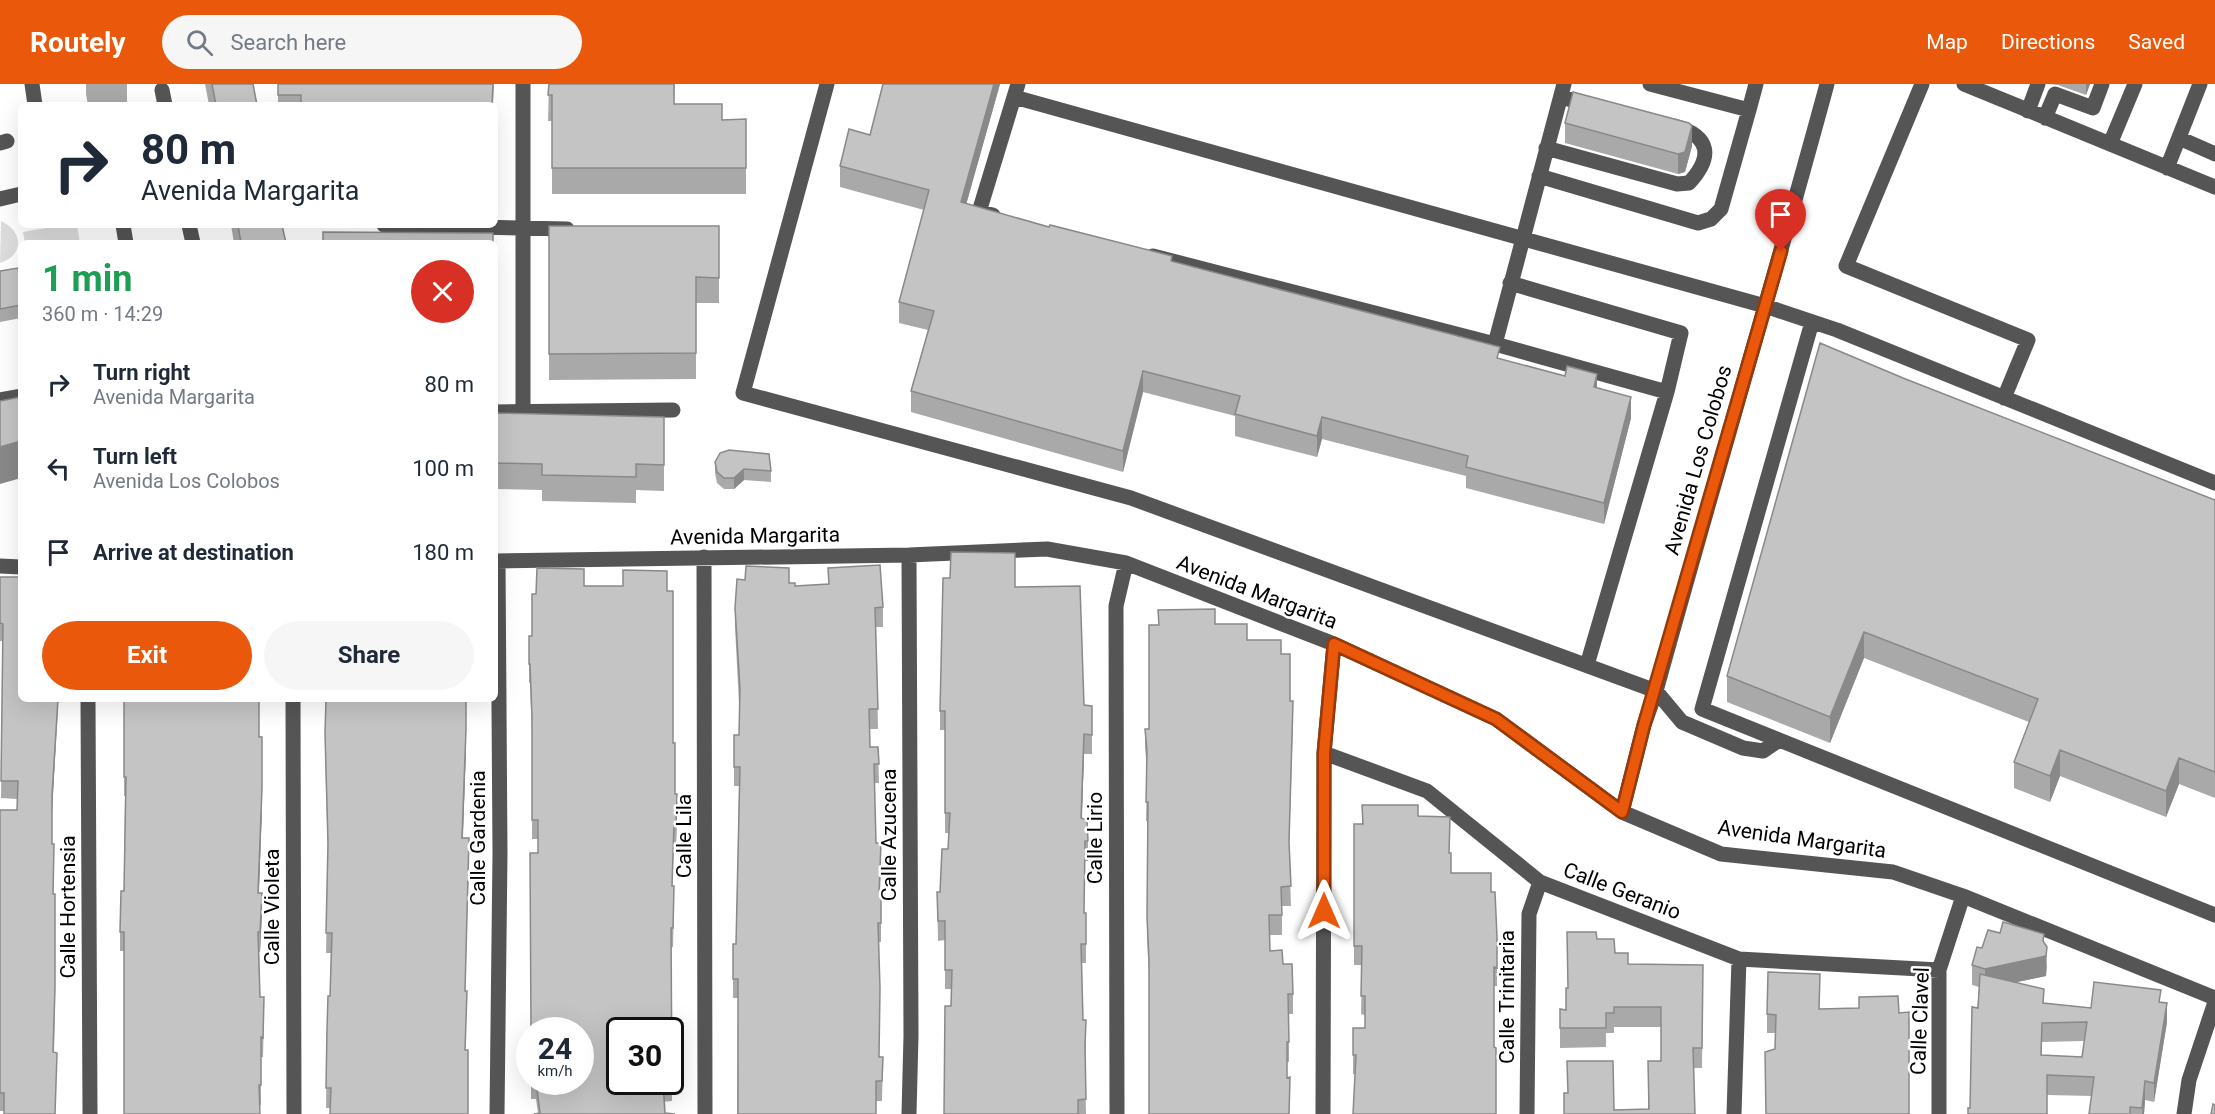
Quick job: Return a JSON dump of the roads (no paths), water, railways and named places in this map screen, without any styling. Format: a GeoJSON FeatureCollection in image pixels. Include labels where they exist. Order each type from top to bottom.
{"type":"FeatureCollection","features":[{"type":"Feature","properties":{"kind":"street"},"geometry":{"type":"LineString","coordinates":[[32,84],[35,102]]}},
{"type":"Feature","properties":{"kind":"street"},"geometry":{"type":"LineString","coordinates":[[523,84],[523,412]]}},
{"type":"Feature","properties":{"kind":"street"},"geometry":{"type":"LineString","coordinates":[[827,84],[743,393],[1131,498],[1656,691],[1682,722],[1743,748],[1763,750],[1779,740]]}},
{"type":"Feature","properties":{"kind":"street"},"geometry":{"type":"LineString","coordinates":[[1650,84],[1749,110]]}},
{"type":"Feature","properties":{"kind":"street"},"geometry":{"type":"LineString","coordinates":[[1697,84],[1712,101]]}},
{"type":"Feature","properties":{"kind":"street"},"geometry":{"type":"LineString","coordinates":[[1539,176],[1698,223],[1711,219],[1720,209],[1755,84]]}},
{"type":"Feature","properties":{"kind":"street","name":"Avenida Los Colobos"},"geometry":{"type":"LineString","coordinates":[[1622,812],[1644,725],[1656,691],[1827,84]]}},
{"type":"Feature","properties":{"kind":"street"},"geometry":{"type":"LineString","coordinates":[[1922,84],[1846,266],[2028,340],[2004,398]]}},
{"type":"Feature","properties":{"kind":"street"},"geometry":{"type":"LineString","coordinates":[[2028,111],[2038,84]]}},
{"type":"Feature","properties":{"kind":"street"},"geometry":{"type":"LineString","coordinates":[[2046,118],[2055,94],[2093,108],[2102,84]]}},
{"type":"Feature","properties":{"kind":"street"},"geometry":{"type":"LineString","coordinates":[[2110,144],[2135,84]]}},
{"type":"Feature","properties":{"kind":"street"},"geometry":{"type":"LineString","coordinates":[[2167,168],[2200,84]]}},
{"type":"Feature","properties":{"kind":"street"},"geometry":{"type":"LineString","coordinates":[[1972,86],[1996,90],[2028,111],[2215,187]]}},
{"type":"Feature","properties":{"kind":"street"},"geometry":{"type":"LineString","coordinates":[[1010,220],[979,212],[1016,91],[1521,238],[1765,306],[1812,322],[2215,483]]}},
{"type":"Feature","properties":{"kind":"street"},"geometry":{"type":"LineString","coordinates":[[1495,344],[1521,238],[1563,91],[1605,109]]}},
{"type":"Feature","properties":{"kind":"street"},"geometry":{"type":"LineString","coordinates":[[1546,148],[1677,184],[1689,183],[1699,172],[1705,158],[1705,146],[1698,136],[1683,128],[1660,123]]}},
{"type":"Feature","properties":{"kind":"street"},"geometry":{"type":"LineString","coordinates":[[2178,138],[2215,154]]}},
{"type":"Feature","properties":{"kind":"street"},"geometry":{"type":"LineString","coordinates":[[0,199],[18,195]]}},
{"type":"Feature","properties":{"kind":"street"},"geometry":{"type":"LineString","coordinates":[[488,228],[581,229]]}},
{"type":"Feature","properties":{"kind":"street"},"geometry":{"type":"LineString","coordinates":[[1137,252],[1495,344],[1667,392]]}},
{"type":"Feature","properties":{"kind":"street"},"geometry":{"type":"LineString","coordinates":[[1510,283],[1681,333],[1667,392],[1587,665]]}},
{"type":"Feature","properties":{"kind":"street"},"geometry":{"type":"LineString","coordinates":[[1812,322],[1702,709],[2215,915]]}},
{"type":"Feature","properties":{"kind":"street"},"geometry":{"type":"LineString","coordinates":[[0,400],[18,397]]}},
{"type":"Feature","properties":{"kind":"street"},"geometry":{"type":"LineString","coordinates":[[498,412],[673,410]]}},
{"type":"Feature","properties":{"kind":"street","name":"Avenida Margarita"},"geometry":{"type":"LineString","coordinates":[[498,561],[909,555],[1047,549],[1126,563],[1334,644],[1496,719],[1622,812],[1720,854],[1893,872],[1963,896],[2215,1000]]}},
{"type":"Feature","properties":{"kind":"street","name":"Calle Azucena"},"geometry":{"type":"LineString","coordinates":[[909,555],[911,1036],[909,1114]]}},
{"type":"Feature","properties":{"kind":"street","name":"Calle Lila"},"geometry":{"type":"LineString","coordinates":[[704,557],[705,1114]]}},
{"type":"Feature","properties":{"kind":"street","name":"Calle Lirio"},"geometry":{"type":"LineString","coordinates":[[1117,1114],[1116,606],[1126,563]]}},
{"type":"Feature","properties":{"kind":"street"},"geometry":{"type":"LineString","coordinates":[[0,566],[18,567]]}},
{"type":"Feature","properties":{"kind":"street"},"geometry":{"type":"LineString","coordinates":[[1323,1114],[1324,753],[1334,644]]}},
{"type":"Feature","properties":{"kind":"street","name":"Calle Gardenia"},"geometry":{"type":"LineString","coordinates":[[497,1114],[500,865],[498,662]]}},
{"type":"Feature","properties":{"kind":"street","name":"Calle Hortensia"},"geometry":{"type":"LineString","coordinates":[[88,702],[90,1114]]}},
{"type":"Feature","properties":{"kind":"street","name":"Calle Violeta"},"geometry":{"type":"LineString","coordinates":[[293,702],[294,1114]]}},
{"type":"Feature","properties":{"kind":"street","name":"Calle Geranio"},"geometry":{"type":"LineString","coordinates":[[1324,753],[1427,791],[1540,882],[1739,959],[1939,970]]}},
{"type":"Feature","properties":{"kind":"street","name":"Calle Trinitaria"},"geometry":{"type":"LineString","coordinates":[[1527,1114],[1529,914],[1540,882]]}},
{"type":"Feature","properties":{"kind":"street","name":"Calle Clavel"},"geometry":{"type":"LineString","coordinates":[[1939,1114],[1939,970],[1963,896]]}},
{"type":"Feature","properties":{"kind":"street"},"geometry":{"type":"LineString","coordinates":[[1734,1114],[1739,959]]}},
{"type":"Feature","properties":{"kind":"street"},"geometry":{"type":"LineString","coordinates":[[2184,1114],[2189,1080],[2215,1000]]}}]}
